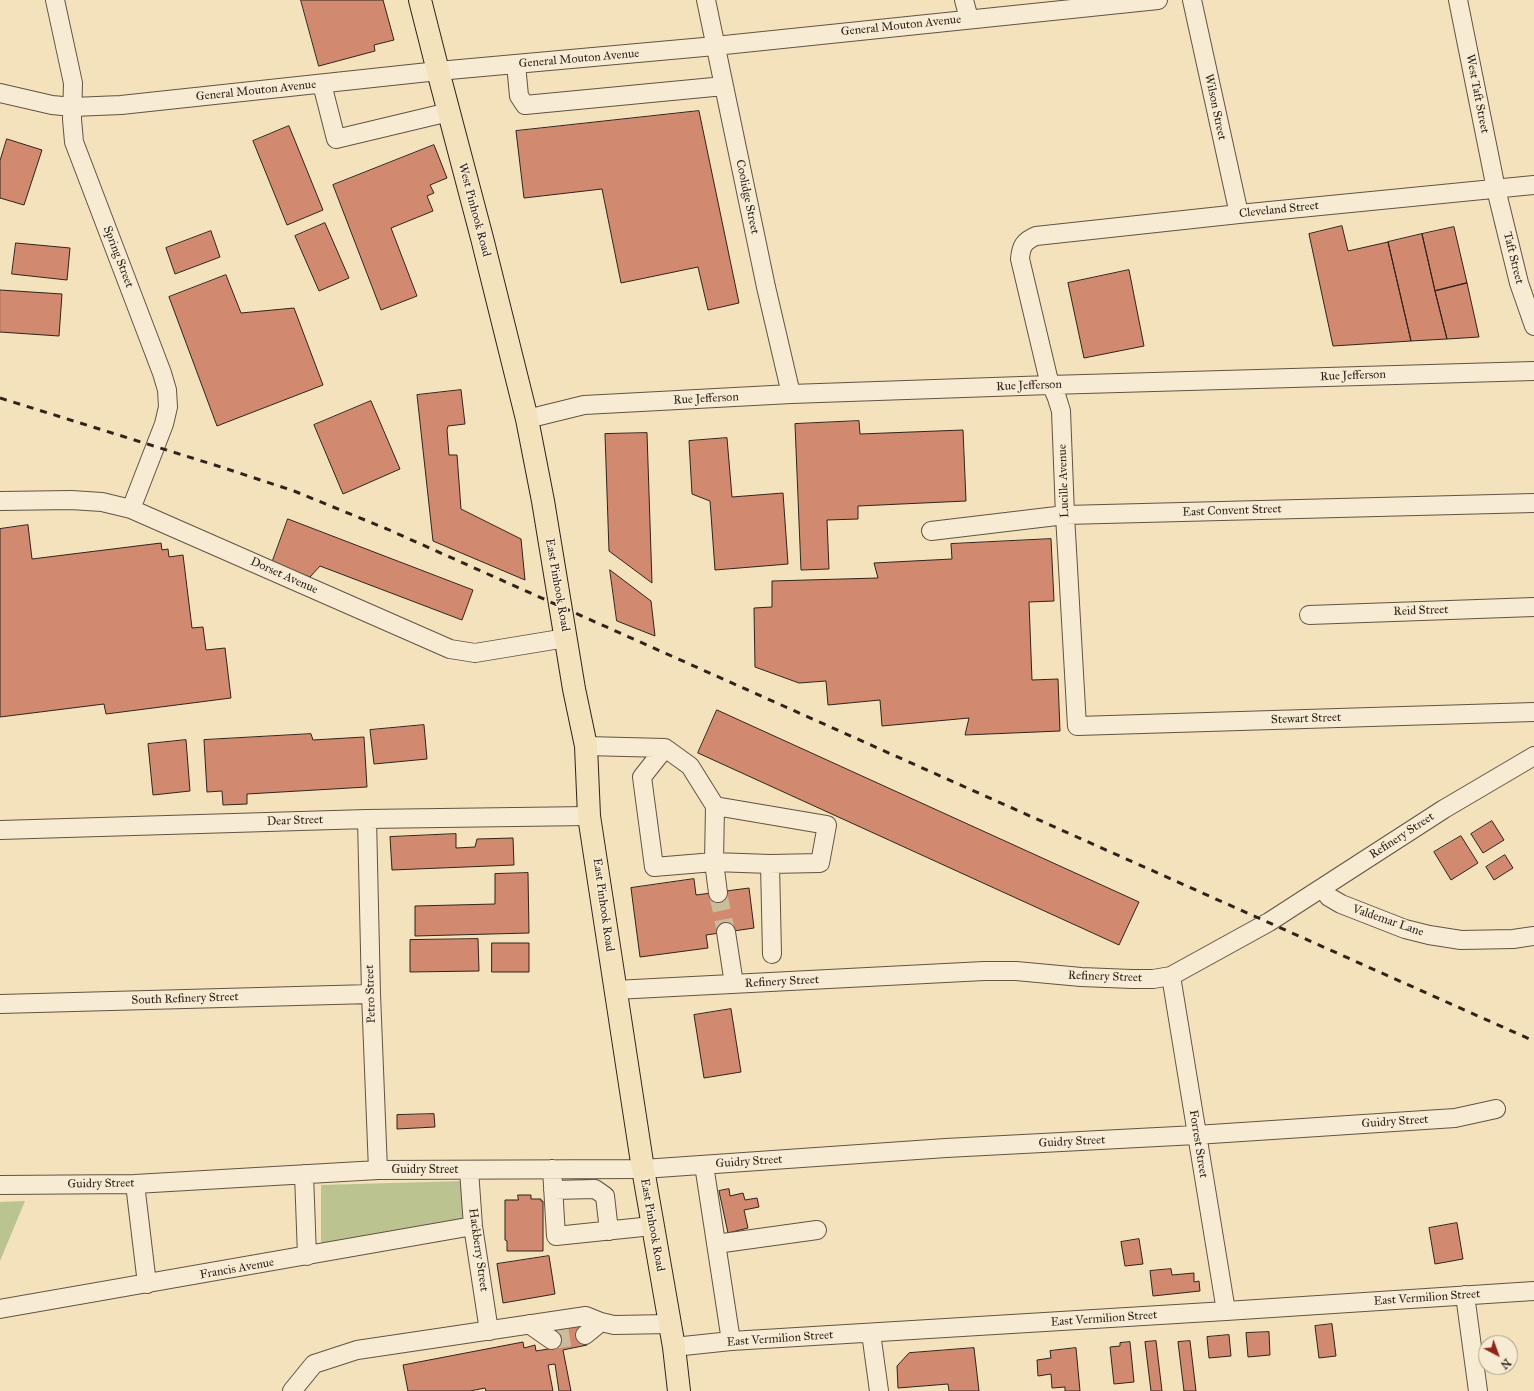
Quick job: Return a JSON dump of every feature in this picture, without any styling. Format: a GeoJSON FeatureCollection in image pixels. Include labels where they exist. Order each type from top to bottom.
{"type":"FeatureCollection","features":[{"type":"Feature","properties":{"kind":"main road","name":"West Pinhook Road"},"geometry":{"type":"LineString","coordinates":[[420,0],[527,419]]}},
{"type":"Feature","properties":{"kind":"main road","name":"East Pinhook Road"},"geometry":{"type":"LineString","coordinates":[[527,419],[543,501],[574,689],[586,746],[589,816],[652,1226],[674,1347],[679,1391]]}},
{"type":"Feature","properties":{"kind":"street","name":"Spring Street"},"geometry":{"type":"LineString","coordinates":[[55,0],[72,73],[72,132],[74,142],[162,373],[167,390],[168,407],[164,424],[131,509]]}},
{"type":"Feature","properties":{"kind":"street","name":"Coolidge Street"},"geometry":{"type":"LineString","coordinates":[[706,0],[791,394]]}},
{"type":"Feature","properties":{"kind":"street"},"geometry":{"type":"LineString","coordinates":[[964,0],[969,19]]}},
{"type":"Feature","properties":{"kind":"street","name":"General Mouton Avenue"},"geometry":{"type":"LineString","coordinates":[[0,93],[52,105],[73,107],[121,105],[438,71],[715,46],[1158,0]]}},
{"type":"Feature","properties":{"kind":"street","name":"Wilson Street"},"geometry":{"type":"LineString","coordinates":[[1192,0],[1239,214]]}},
{"type":"Feature","properties":{"kind":"street","name":"West Taft Street"},"geometry":{"type":"LineString","coordinates":[[1458,0],[1496,189]]}},
{"type":"Feature","properties":{"kind":"street"},"geometry":{"type":"LineString","coordinates":[[516,64],[518,96],[525,105],[724,86]]}},
{"type":"Feature","properties":{"kind":"street"},"geometry":{"type":"LineString","coordinates":[[322,84],[336,140],[449,112]]}},
{"type":"Feature","properties":{"kind":"street","name":"Cleveland Street"},"geometry":{"type":"LineString","coordinates":[[1025,241],[1036,236],[1239,214],[1534,185]]}},
{"type":"Feature","properties":{"kind":"street","name":"Taft Street"},"geometry":{"type":"LineString","coordinates":[[1496,189],[1520,283],[1534,326]]}},
{"type":"Feature","properties":{"kind":"street","name":"Lucille Avenue"},"geometry":{"type":"LineString","coordinates":[[1025,241],[1021,249],[1020,259],[1050,385],[1057,398],[1061,411],[1065,516],[1077,726]]}},
{"type":"Feature","properties":{"kind":"street","name":"Rue Jefferson"},"geometry":{"type":"LineString","coordinates":[[527,419],[584,405],[791,394],[1534,371]]}},
{"type":"Feature","properties":{"kind":"street","name":"Dorset Avenue"},"geometry":{"type":"LineString","coordinates":[[0,501],[71,500],[102,502],[131,509],[450,649],[475,653],[566,638]]}},
{"type":"Feature","properties":{"kind":"street","name":"East Convent Street"},"geometry":{"type":"LineString","coordinates":[[931,531],[1065,516],[1534,503]]}},
{"type":"Feature","properties":{"kind":"street","name":"Reid Street"},"geometry":{"type":"LineString","coordinates":[[1309,615],[1534,607]]}},
{"type":"Feature","properties":{"kind":"street","name":"Stewart Street"},"geometry":{"type":"LineString","coordinates":[[1077,726],[1534,712]]}},
{"type":"Feature","properties":{"kind":"street"},"geometry":{"type":"LineString","coordinates":[[586,746],[665,748],[690,766],[715,806],[714,862],[718,893]]}},
{"type":"Feature","properties":{"kind":"street"},"geometry":{"type":"LineString","coordinates":[[665,748],[642,777],[654,867],[714,862],[770,864],[820,863],[827,825],[715,806]]}},
{"type":"Feature","properties":{"kind":"street","name":"Refinery Street"},"geometry":{"type":"LineString","coordinates":[[615,990],[984,971],[1016,971],[1081,977],[1132,979],[1153,979],[1171,976],[1270,922],[1444,809],[1534,756]]}},
{"type":"Feature","properties":{"kind":"street","name":"Dear Street"},"geometry":{"type":"LineString","coordinates":[[0,830],[367,819],[589,816]]}},
{"type":"Feature","properties":{"kind":"street","name":"Petro Street"},"geometry":{"type":"LineString","coordinates":[[367,819],[371,994],[378,1170]]}},
{"type":"Feature","properties":{"kind":"street"},"geometry":{"type":"LineString","coordinates":[[770,864],[772,954]]}},
{"type":"Feature","properties":{"kind":"street","name":"Valdemar Lane"},"geometry":{"type":"LineString","coordinates":[[1322,888],[1329,897],[1341,904],[1405,929],[1429,935],[1461,940],[1534,936]]}},
{"type":"Feature","properties":{"kind":"street"},"geometry":{"type":"LineString","coordinates":[[726,932],[734,984]]}},
{"type":"Feature","properties":{"kind":"street","name":"Forrest Street"},"geometry":{"type":"LineString","coordinates":[[1171,976],[1226,1311]]}},
{"type":"Feature","properties":{"kind":"street","name":"South Refinery Street"},"geometry":{"type":"LineString","coordinates":[[0,1004],[371,994]]}},
{"type":"Feature","properties":{"kind":"street","name":"Guidry Street"},"geometry":{"type":"LineString","coordinates":[[0,1186],[135,1184],[378,1170],[643,1168],[704,1165],[946,1148],[1196,1135],[1455,1118],[1496,1109]]}},
{"type":"Feature","properties":{"kind":"street"},"geometry":{"type":"LineString","coordinates":[[704,1165],[731,1342]]}},
{"type":"Feature","properties":{"kind":"street"},"geometry":{"type":"LineString","coordinates":[[552,1169],[556,1236],[652,1226]]}},
{"type":"Feature","properties":{"kind":"street","name":"Hackberry Street"},"geometry":{"type":"LineString","coordinates":[[469,1170],[473,1226],[489,1331]]}},
{"type":"Feature","properties":{"kind":"street"},"geometry":{"type":"LineString","coordinates":[[304,1174],[307,1256]]}},
{"type":"Feature","properties":{"kind":"street"},"geometry":{"type":"LineString","coordinates":[[135,1184],[147,1284]]}},
{"type":"Feature","properties":{"kind":"street"},"geometry":{"type":"LineString","coordinates":[[553,1190],[595,1189],[605,1196],[609,1231]]}},
{"type":"Feature","properties":{"kind":"street","name":"Francis Avenue"},"geometry":{"type":"LineString","coordinates":[[0,1309],[473,1226]]}},
{"type":"Feature","properties":{"kind":"street"},"geometry":{"type":"LineString","coordinates":[[716,1244],[817,1230]]}},
{"type":"Feature","properties":{"kind":"street","name":"East Vermilion Street"},"geometry":{"type":"LineString","coordinates":[[674,1347],[731,1342],[1534,1291]]}},
{"type":"Feature","properties":{"kind":"street"},"geometry":{"type":"LineString","coordinates":[[1466,1295],[1478,1391]]}},
{"type":"Feature","properties":{"kind":"street"},"geometry":{"type":"LineString","coordinates":[[292,1391],[314,1364],[357,1350],[586,1316],[607,1324],[670,1324]]}},
{"type":"Feature","properties":{"kind":"street"},"geometry":{"type":"LineString","coordinates":[[529,1324],[552,1340]]}},
{"type":"Feature","properties":{"kind":"street"},"geometry":{"type":"LineString","coordinates":[[586,1335],[607,1324]]}},
{"type":"Feature","properties":{"kind":"street"},"geometry":{"type":"LineString","coordinates":[[871,1333],[879,1391]]}},
{"type":"Feature","properties":{"kind":"green space"},"geometry":{"type":"Polygon","coordinates":[[[462,1181],[466,1221],[321,1244],[321,1185],[462,1181]]]}},
{"type":"Feature","properties":{"kind":"green space"},"geometry":{"type":"Polygon","coordinates":[[[25,1201],[0,1261],[0,1202],[25,1201]]]}},
{"type":"Feature","properties":{"kind":"building"},"geometry":{"type":"Polygon","coordinates":[[[301,0],[383,0],[394,40],[374,45],[375,51],[319,66],[301,0]]]}},
{"type":"Feature","properties":{"kind":"building"},"geometry":{"type":"Polygon","coordinates":[[[699,111],[739,303],[708,310],[698,267],[621,283],[602,189],[524,198],[516,131],[699,111]]]}},
{"type":"Feature","properties":{"kind":"building"},"geometry":{"type":"Polygon","coordinates":[[[289,126],[323,210],[287,225],[253,141],[289,126]]]}},
{"type":"Feature","properties":{"kind":"building"},"geometry":{"type":"Polygon","coordinates":[[[7,139],[42,150],[24,205],[0,198],[0,161],[7,139]]]}},
{"type":"Feature","properties":{"kind":"building"},"geometry":{"type":"Polygon","coordinates":[[[434,145],[447,178],[430,185],[434,193],[427,196],[433,211],[391,228],[417,296],[381,310],[333,185],[434,145]]]}},
{"type":"Feature","properties":{"kind":"building"},"geometry":{"type":"Polygon","coordinates":[[[325,223],[349,278],[319,291],[295,236],[325,223]]]}},
{"type":"Feature","properties":{"kind":"building"},"geometry":{"type":"Polygon","coordinates":[[[1342,226],[1348,251],[1388,242],[1411,341],[1333,346],[1309,234],[1342,226]]]}},
{"type":"Feature","properties":{"kind":"building"},"geometry":{"type":"Polygon","coordinates":[[[1454,227],[1467,283],[1435,291],[1422,234],[1454,227]]]}},
{"type":"Feature","properties":{"kind":"building"},"geometry":{"type":"Polygon","coordinates":[[[211,231],[220,257],[175,274],[166,248],[211,231]]]}},
{"type":"Feature","properties":{"kind":"building"},"geometry":{"type":"Polygon","coordinates":[[[1422,234],[1447,339],[1411,341],[1388,242],[1422,234]]]}},
{"type":"Feature","properties":{"kind":"building"},"geometry":{"type":"Polygon","coordinates":[[[16,243],[70,248],[67,280],[12,274],[16,243]]]}},
{"type":"Feature","properties":{"kind":"building"},"geometry":{"type":"Polygon","coordinates":[[[1129,270],[1144,346],[1084,358],[1068,283],[1129,270]]]}},
{"type":"Feature","properties":{"kind":"building"},"geometry":{"type":"Polygon","coordinates":[[[226,275],[241,313],[294,308],[323,385],[217,426],[169,297],[226,275]]]}},
{"type":"Feature","properties":{"kind":"building"},"geometry":{"type":"Polygon","coordinates":[[[1467,283],[1479,337],[1447,339],[1435,291],[1467,283]]]}},
{"type":"Feature","properties":{"kind":"building"},"geometry":{"type":"Polygon","coordinates":[[[0,290],[62,294],[59,336],[0,332],[0,290]]]}},
{"type":"Feature","properties":{"kind":"building"},"geometry":{"type":"Polygon","coordinates":[[[461,390],[465,424],[448,426],[447,430],[449,455],[457,455],[461,509],[521,539],[525,580],[433,541],[417,395],[461,390]]]}},
{"type":"Feature","properties":{"kind":"building"},"geometry":{"type":"Polygon","coordinates":[[[371,401],[400,469],[343,494],[314,425],[371,401]]]}},
{"type":"Feature","properties":{"kind":"building"},"geometry":{"type":"Polygon","coordinates":[[[859,421],[860,434],[963,430],[966,501],[858,506],[858,519],[827,520],[829,569],[801,570],[795,424],[859,421]]]}},
{"type":"Feature","properties":{"kind":"building"},"geometry":{"type":"Polygon","coordinates":[[[647,433],[652,583],[609,551],[605,434],[647,433]]]}},
{"type":"Feature","properties":{"kind":"building"},"geometry":{"type":"Polygon","coordinates":[[[727,438],[732,497],[783,493],[788,564],[715,570],[710,501],[692,494],[689,441],[727,438]]]}},
{"type":"Feature","properties":{"kind":"building"},"geometry":{"type":"Polygon","coordinates":[[[288,519],[473,590],[462,620],[320,566],[310,577],[272,563],[288,519]]]}},
{"type":"Feature","properties":{"kind":"building"},"geometry":{"type":"Polygon","coordinates":[[[28,525],[32,559],[161,543],[162,550],[168,549],[169,557],[183,555],[192,628],[203,627],[206,650],[225,648],[231,698],[106,714],[104,704],[0,717],[0,529],[28,525]]]}},
{"type":"Feature","properties":{"kind":"building"},"geometry":{"type":"Polygon","coordinates":[[[1051,539],[1054,601],[1029,602],[1032,680],[1058,679],[1060,731],[965,735],[969,718],[882,726],[880,700],[828,705],[826,681],[799,683],[755,667],[754,608],[772,607],[772,581],[878,578],[874,563],[952,559],[951,544],[1051,539]]]}},
{"type":"Feature","properties":{"kind":"building"},"geometry":{"type":"Polygon","coordinates":[[[610,570],[651,601],[655,636],[617,621],[610,570]]]}},
{"type":"Feature","properties":{"kind":"building"},"geometry":{"type":"Polygon","coordinates":[[[717,710],[1139,902],[1119,945],[698,753],[717,710]]]}},
{"type":"Feature","properties":{"kind":"building"},"geometry":{"type":"Polygon","coordinates":[[[424,725],[427,759],[374,764],[370,730],[424,725]]]}},
{"type":"Feature","properties":{"kind":"building"},"geometry":{"type":"Polygon","coordinates":[[[311,734],[313,740],[364,737],[367,787],[247,794],[247,804],[223,805],[222,791],[207,792],[204,740],[311,734]]]}},
{"type":"Feature","properties":{"kind":"building"},"geometry":{"type":"Polygon","coordinates":[[[186,740],[190,791],[153,795],[148,744],[186,740]]]}},
{"type":"Feature","properties":{"kind":"building"},"geometry":{"type":"Polygon","coordinates":[[[1492,821],[1504,840],[1483,853],[1471,834],[1492,821]]]}},
{"type":"Feature","properties":{"kind":"building"},"geometry":{"type":"Polygon","coordinates":[[[456,834],[456,848],[475,847],[477,839],[513,838],[514,865],[392,870],[390,837],[456,834]]]}},
{"type":"Feature","properties":{"kind":"building"},"geometry":{"type":"Polygon","coordinates":[[[1461,836],[1478,863],[1451,880],[1434,852],[1461,836]]]}},
{"type":"Feature","properties":{"kind":"building"},"geometry":{"type":"Polygon","coordinates":[[[1505,855],[1513,868],[1494,880],[1486,867],[1505,855]]]}},
{"type":"Feature","properties":{"kind":"building"},"geometry":{"type":"Polygon","coordinates":[[[528,873],[529,933],[415,936],[415,906],[495,904],[495,874],[528,873]]]}},
{"type":"Feature","properties":{"kind":"building"},"geometry":{"type":"Polygon","coordinates":[[[694,879],[696,895],[749,888],[754,928],[706,935],[708,948],[640,957],[631,888],[694,879]]]}},
{"type":"Feature","properties":{"kind":"building"},"geometry":{"type":"Polygon","coordinates":[[[478,939],[479,971],[410,972],[410,940],[478,939]]]}},
{"type":"Feature","properties":{"kind":"building"},"geometry":{"type":"Polygon","coordinates":[[[492,943],[529,943],[529,972],[492,972],[492,943]]]}},
{"type":"Feature","properties":{"kind":"building"},"geometry":{"type":"Polygon","coordinates":[[[731,1009],[741,1072],[704,1078],[694,1015],[731,1009]]]}},
{"type":"Feature","properties":{"kind":"building"},"geometry":{"type":"Polygon","coordinates":[[[434,1114],[435,1127],[397,1129],[397,1115],[434,1114]]]}},
{"type":"Feature","properties":{"kind":"building"},"geometry":{"type":"Polygon","coordinates":[[[729,1189],[730,1196],[743,1193],[745,1200],[757,1198],[759,1207],[744,1210],[748,1228],[728,1233],[719,1191],[729,1189]]]}},
{"type":"Feature","properties":{"kind":"building"},"geometry":{"type":"Polygon","coordinates":[[[518,1195],[531,1195],[531,1199],[541,1199],[541,1201],[543,1201],[543,1251],[507,1251],[507,1241],[505,1240],[505,1200],[518,1200],[518,1195]]]}},
{"type":"Feature","properties":{"kind":"building"},"geometry":{"type":"Polygon","coordinates":[[[1457,1223],[1463,1259],[1435,1264],[1429,1228],[1457,1223]]]}},
{"type":"Feature","properties":{"kind":"building"},"geometry":{"type":"Polygon","coordinates":[[[1139,1239],[1143,1264],[1125,1266],[1121,1242],[1139,1239]]]}},
{"type":"Feature","properties":{"kind":"building"},"geometry":{"type":"Polygon","coordinates":[[[549,1256],[555,1294],[503,1303],[497,1264],[549,1256]]]}},
{"type":"Feature","properties":{"kind":"building"},"geometry":{"type":"Polygon","coordinates":[[[1171,1269],[1172,1275],[1194,1273],[1194,1282],[1199,1281],[1200,1291],[1153,1296],[1150,1271],[1171,1269]]]}},
{"type":"Feature","properties":{"kind":"building"},"geometry":{"type":"Polygon","coordinates":[[[1332,1324],[1336,1356],[1319,1358],[1315,1326],[1332,1324]]]}},
{"type":"Feature","properties":{"kind":"building"},"geometry":{"type":"Polygon","coordinates":[[[584,1325],[587,1345],[563,1350],[571,1391],[559,1391],[555,1364],[548,1365],[553,1391],[486,1391],[485,1388],[470,1391],[408,1391],[403,1365],[523,1342],[524,1348],[535,1345],[536,1351],[554,1348],[551,1331],[584,1325]]]}},
{"type":"Feature","properties":{"kind":"building"},"geometry":{"type":"Polygon","coordinates":[[[1269,1332],[1270,1355],[1248,1357],[1246,1333],[1269,1332]]]}},
{"type":"Feature","properties":{"kind":"building"},"geometry":{"type":"Polygon","coordinates":[[[1229,1335],[1231,1356],[1209,1358],[1207,1337],[1229,1335]]]}},
{"type":"Feature","properties":{"kind":"building"},"geometry":{"type":"Polygon","coordinates":[[[1156,1341],[1162,1391],[1151,1391],[1145,1342],[1156,1341]]]}},
{"type":"Feature","properties":{"kind":"building"},"geometry":{"type":"Polygon","coordinates":[[[1190,1341],[1196,1391],[1184,1391],[1178,1342],[1190,1341]]]}},
{"type":"Feature","properties":{"kind":"building"},"geometry":{"type":"Polygon","coordinates":[[[1130,1342],[1134,1382],[1114,1384],[1110,1347],[1120,1346],[1120,1343],[1130,1342]]]}},
{"type":"Feature","properties":{"kind":"building"},"geometry":{"type":"Polygon","coordinates":[[[974,1348],[979,1391],[949,1391],[948,1384],[898,1388],[897,1366],[909,1353],[974,1348]]]}},
{"type":"Feature","properties":{"kind":"building"},"geometry":{"type":"Polygon","coordinates":[[[1076,1348],[1080,1391],[1065,1391],[1065,1387],[1052,1388],[1051,1374],[1038,1376],[1037,1360],[1051,1358],[1050,1351],[1076,1348]]]}},
{"type":"Feature","properties":{"kind":"tunnel"},"geometry":{"type":"LineString","coordinates":[[718,893],[726,932]]}},
{"type":"Feature","properties":{"kind":"tunnel"},"geometry":{"type":"LineString","coordinates":[[552,1340],[585,1335]]}},
{"type":"Feature","properties":{"kind":"railway"},"geometry":{"type":"LineString","coordinates":[[0,398],[294,491],[387,529],[1534,1041]]}}]}
